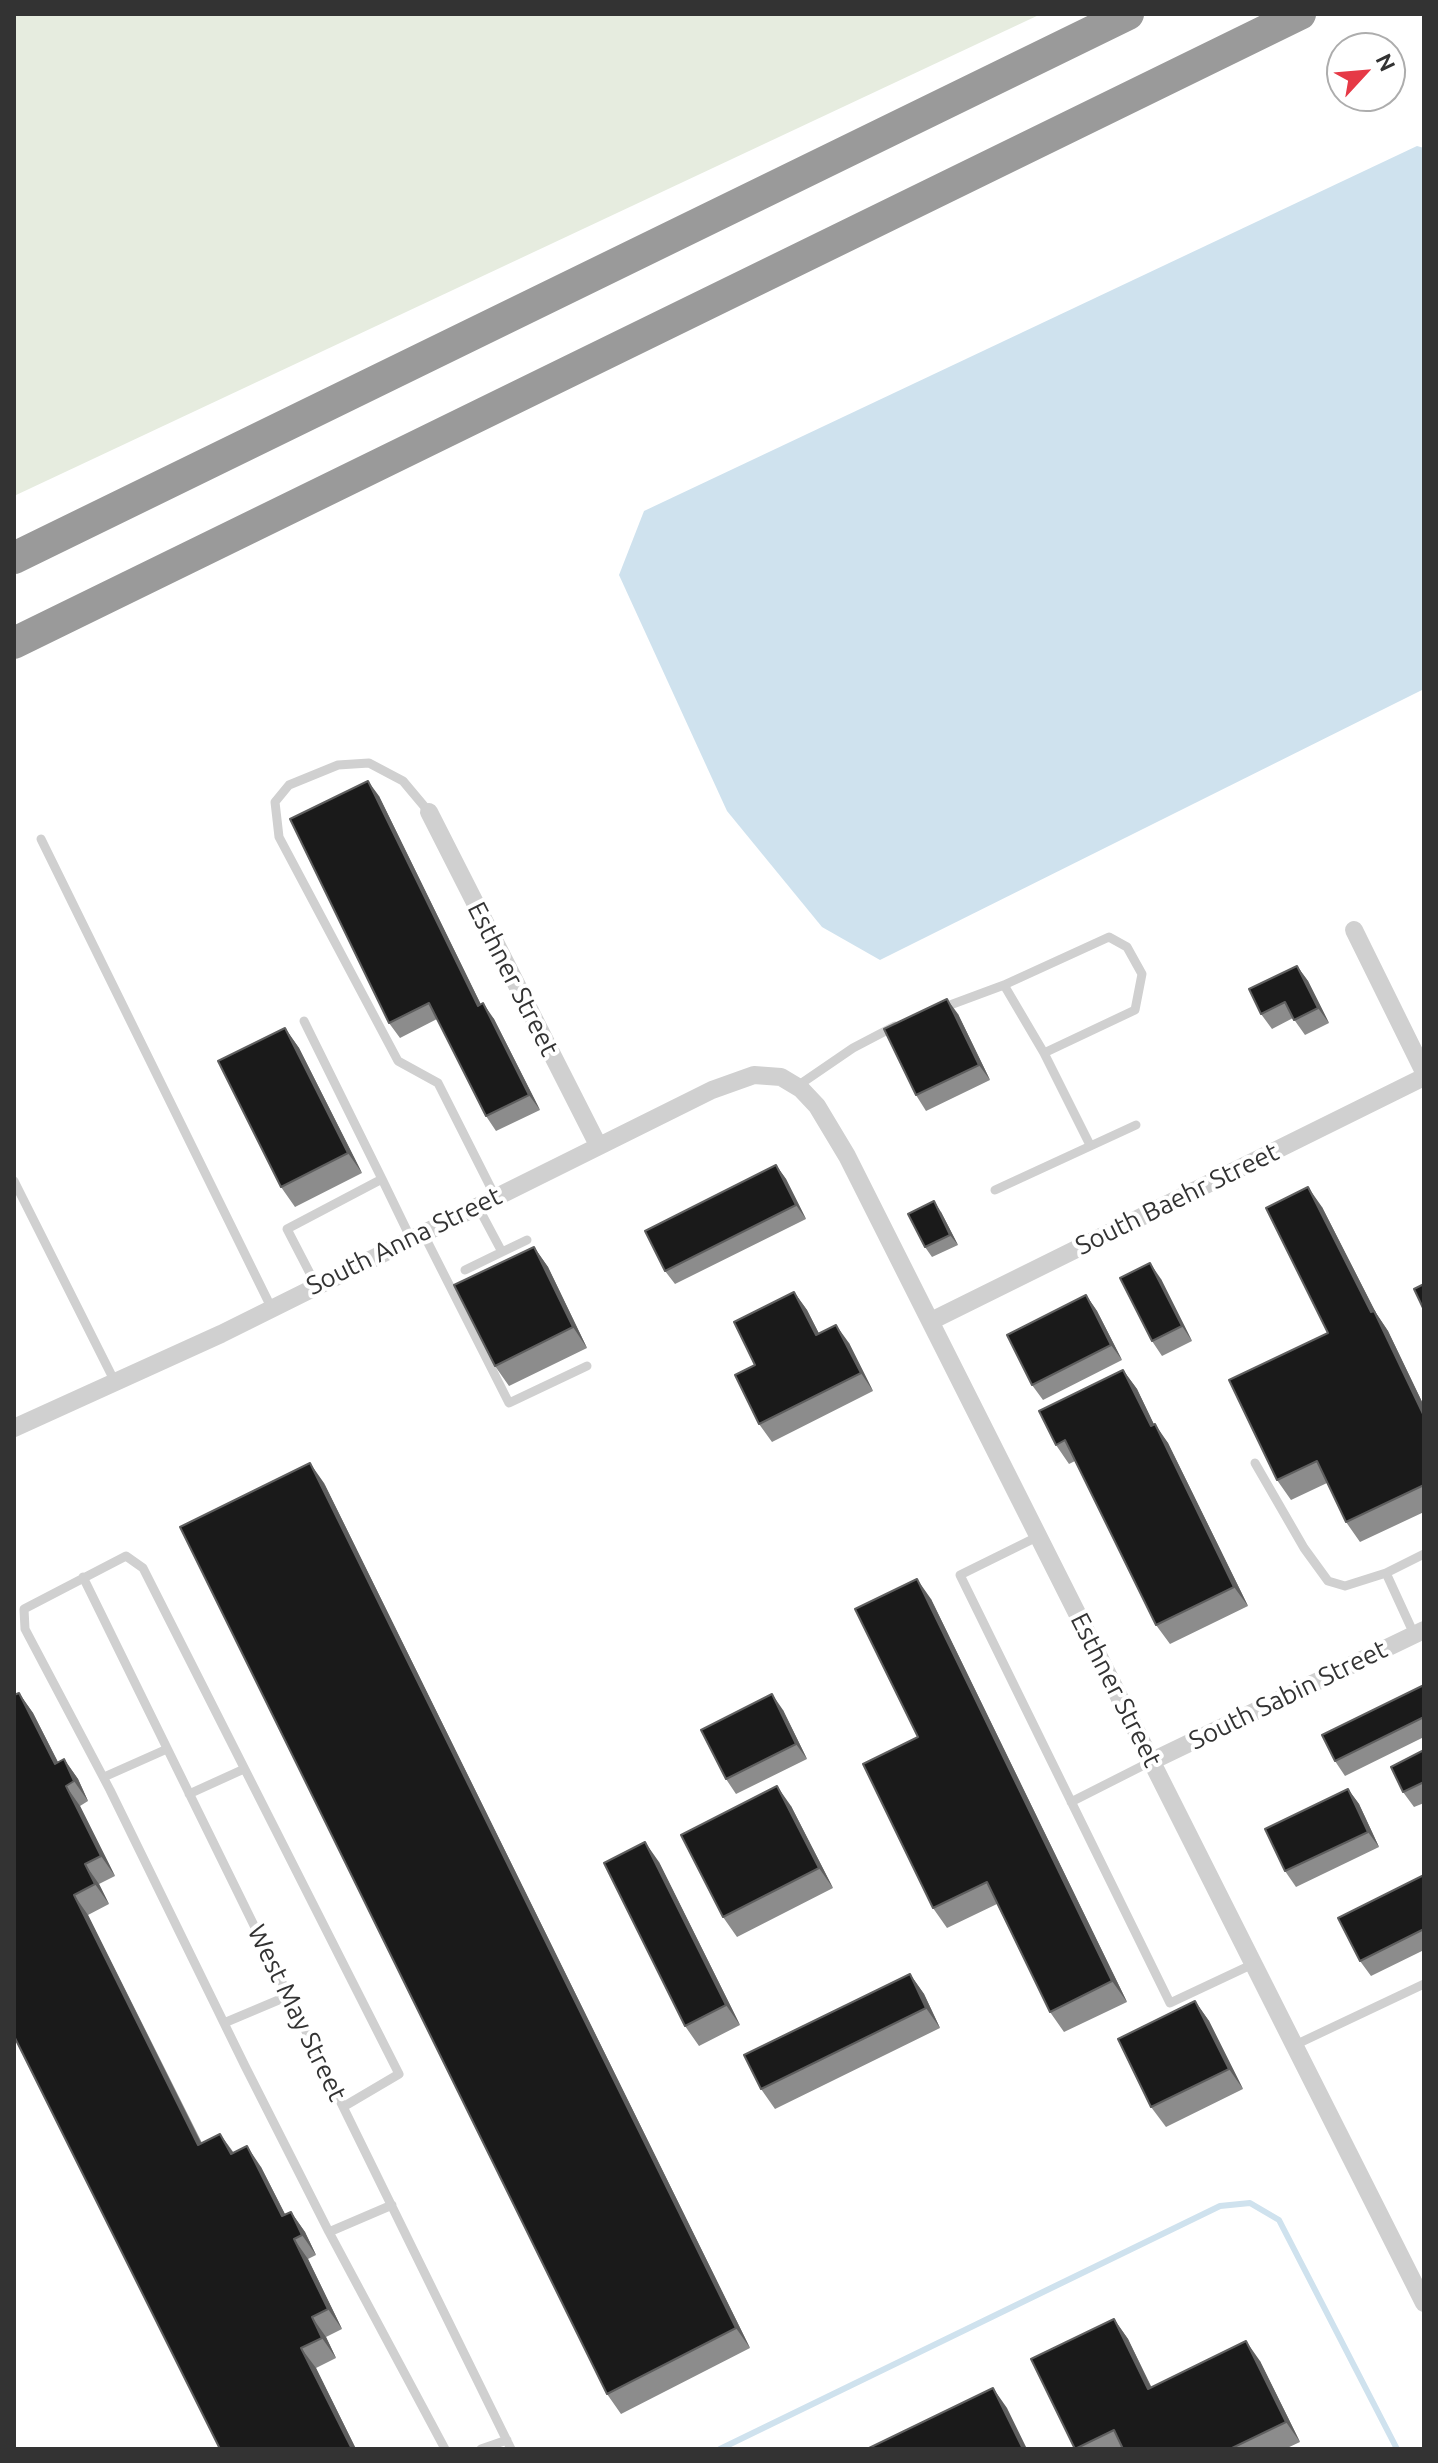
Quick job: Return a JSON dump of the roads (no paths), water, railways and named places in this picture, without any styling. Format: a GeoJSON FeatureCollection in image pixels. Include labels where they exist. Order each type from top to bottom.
{"type":"FeatureCollection","features":[{"type":"Feature","properties":{"kind":"highway"},"geometry":{"type":"LineString","coordinates":[[14,558],[1128,14]]}},
{"type":"Feature","properties":{"kind":"highway"},"geometry":{"type":"LineString","coordinates":[[14,643],[1300,14]]}},
{"type":"Feature","properties":{"kind":"street","name":"Esthner Street"},"geometry":{"type":"LineString","coordinates":[[429,812],[598,1145]]}},
{"type":"Feature","properties":{"kind":"street"},"geometry":{"type":"LineString","coordinates":[[1354,930],[1424,1074]]}},
{"type":"Feature","properties":{"kind":"street","name":"South Baehr Street"},"geometry":{"type":"LineString","coordinates":[[931,1321],[1424,1074]]}},
{"type":"Feature","properties":{"kind":"street","name":"South Anna Street"},"geometry":{"type":"LineString","coordinates":[[14,1428],[221,1334],[712,1090],[754,1075],[781,1077],[796,1087]]}},
{"type":"Feature","properties":{"kind":"street","name":"Esthner Street"},"geometry":{"type":"LineString","coordinates":[[796,1087],[817,1106],[847,1156],[1424,2303]]}},
{"type":"Feature","properties":{"kind":"street","name":"South Sabin Street"},"geometry":{"type":"LineString","coordinates":[[1152,1761],[1419,1632]]}},
{"type":"Feature","properties":{"kind":"lane"},"geometry":{"type":"LineString","coordinates":[[429,812],[403,781],[369,763],[338,765],[289,785],[275,802],[279,837],[398,1061],[438,1083],[495,1196]]}},
{"type":"Feature","properties":{"kind":"lane"},"geometry":{"type":"LineString","coordinates":[[41,839],[271,1307]]}},
{"type":"Feature","properties":{"kind":"lane"},"geometry":{"type":"LineString","coordinates":[[932,1012],[1004,985],[1109,937],[1127,947],[1142,974],[1135,1010],[1044,1053]]}},
{"type":"Feature","properties":{"kind":"lane"},"geometry":{"type":"LineString","coordinates":[[1004,985],[1044,1053],[1090,1145]]}},
{"type":"Feature","properties":{"kind":"lane"},"geometry":{"type":"LineString","coordinates":[[304,1021],[382,1179],[509,1403],[587,1366]]}},
{"type":"Feature","properties":{"kind":"lane"},"geometry":{"type":"LineString","coordinates":[[796,1087],[853,1048],[903,1023]]}},
{"type":"Feature","properties":{"kind":"lane"},"geometry":{"type":"LineString","coordinates":[[995,1190],[1136,1125]]}},
{"type":"Feature","properties":{"kind":"lane"},"geometry":{"type":"LineString","coordinates":[[316,1285],[287,1229],[382,1179]]}},
{"type":"Feature","properties":{"kind":"lane"},"geometry":{"type":"LineString","coordinates":[[14,1181],[115,1382]]}},
{"type":"Feature","properties":{"kind":"lane"},"geometry":{"type":"LineString","coordinates":[[477,1205],[502,1252]]}},
{"type":"Feature","properties":{"kind":"lane"},"geometry":{"type":"LineString","coordinates":[[465,1270],[527,1240]]}},
{"type":"Feature","properties":{"kind":"lane"},"geometry":{"type":"LineString","coordinates":[[1255,1463],[1304,1548],[1328,1581],[1345,1586],[1386,1573],[1424,1554]]}},
{"type":"Feature","properties":{"kind":"lane"},"geometry":{"type":"LineString","coordinates":[[1039,1536],[960,1575],[1170,2003],[1254,1964]]}},
{"type":"Feature","properties":{"kind":"lane"},"geometry":{"type":"LineString","coordinates":[[343,2107],[399,2074],[143,1568],[126,1556],[24,1609],[25,1629],[104,1777],[329,2232],[445,2449]]}},
{"type":"Feature","properties":{"kind":"lane"},"geometry":{"type":"LineString","coordinates":[[1386,1573],[1419,1632]]}},
{"type":"Feature","properties":{"kind":"lane","name":"West May Street"},"geometry":{"type":"LineString","coordinates":[[83,1577],[509,2444]]}},
{"type":"Feature","properties":{"kind":"lane"},"geometry":{"type":"LineString","coordinates":[[104,1777],[167,1749]]}},
{"type":"Feature","properties":{"kind":"lane"},"geometry":{"type":"LineString","coordinates":[[1071,1802],[1152,1761]]}},
{"type":"Feature","properties":{"kind":"lane"},"geometry":{"type":"LineString","coordinates":[[189,1794],[244,1769]]}},
{"type":"Feature","properties":{"kind":"lane"},"geometry":{"type":"LineString","coordinates":[[1295,2045],[1424,1984]]}},
{"type":"Feature","properties":{"kind":"lane"},"geometry":{"type":"LineString","coordinates":[[224,2023],[288,1996]]}},
{"type":"Feature","properties":{"kind":"lane"},"geometry":{"type":"LineString","coordinates":[[329,2232],[392,2205]]}},
{"type":"Feature","properties":{"kind":"lane"},"geometry":{"type":"LineString","coordinates":[[481,2449],[509,2444]]}},
{"type":"Feature","properties":{"kind":"water"},"geometry":{"type":"Polygon","coordinates":[[[1417,146],[1424,148],[1424,689],[880,960],[822,927],[727,811],[619,575],[644,511],[1417,146]]]}},
{"type":"Feature","properties":{"kind":"waterway"},"geometry":{"type":"LineString","coordinates":[[720,2449],[1220,2206],[1250,2203],[1279,2220],[1397,2449]]}}]}
